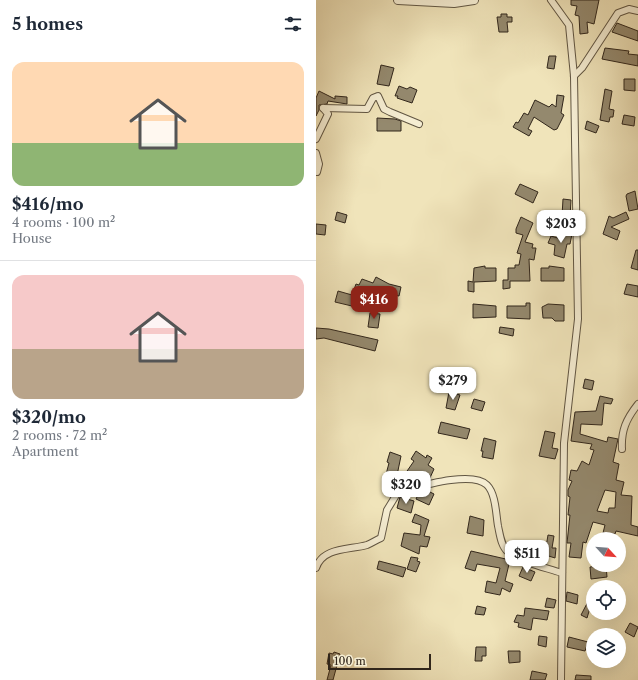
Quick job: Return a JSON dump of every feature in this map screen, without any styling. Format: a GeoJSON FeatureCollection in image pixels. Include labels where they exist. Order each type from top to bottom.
{"type":"FeatureCollection","features":[{"type":"Feature","properties":{"kind":"street"},"geometry":{"type":"LineString","coordinates":[[398,0],[454,3],[474,0]]}},
{"type":"Feature","properties":{"kind":"street"},"geometry":{"type":"LineString","coordinates":[[551,0],[568,25],[574,76],[578,319],[564,443],[561,680]]}},
{"type":"Feature","properties":{"kind":"street"},"geometry":{"type":"LineString","coordinates":[[574,76],[582,68],[618,13],[629,9],[638,12]]}},
{"type":"Feature","properties":{"kind":"street"},"geometry":{"type":"LineString","coordinates":[[316,139],[328,114],[333,108],[367,109],[373,98],[378,96],[384,109],[419,124]]}},
{"type":"Feature","properties":{"kind":"street"},"geometry":{"type":"LineString","coordinates":[[316,153],[319,164],[317,172]]}},
{"type":"Feature","properties":{"kind":"street"},"geometry":{"type":"LineString","coordinates":[[622,449],[621,436],[624,424],[638,404]]}},
{"type":"Feature","properties":{"kind":"street"},"geometry":{"type":"LineString","coordinates":[[316,568],[319,560],[332,552],[367,545],[381,538],[387,510],[398,492],[467,479],[479,481],[487,485],[492,494],[502,544],[508,551],[531,563],[562,573]]}},
{"type":"Feature","properties":{"kind":"building"},"geometry":{"type":"Polygon","coordinates":[[[571,0],[599,0],[594,24],[587,22],[588,33],[580,34],[579,16],[575,15],[577,6],[571,5],[571,0]]]}},
{"type":"Feature","properties":{"kind":"building"},"geometry":{"type":"Polygon","coordinates":[[[501,14],[507,14],[507,17],[512,17],[512,22],[507,22],[508,32],[499,32],[497,17],[501,17],[501,14]]]}},
{"type":"Feature","properties":{"kind":"building"},"geometry":{"type":"Polygon","coordinates":[[[617,23],[638,31],[638,41],[612,32],[617,23]]]}},
{"type":"Feature","properties":{"kind":"building"},"geometry":{"type":"Polygon","coordinates":[[[605,48],[629,51],[628,54],[638,55],[638,66],[602,59],[605,48]]]}},
{"type":"Feature","properties":{"kind":"building"},"geometry":{"type":"Polygon","coordinates":[[[549,56],[556,56],[554,69],[547,68],[549,56]]]}},
{"type":"Feature","properties":{"kind":"building"},"geometry":{"type":"Polygon","coordinates":[[[381,65],[394,68],[389,86],[377,84],[381,65]]]}},
{"type":"Feature","properties":{"kind":"building"},"geometry":{"type":"Polygon","coordinates":[[[624,79],[635,79],[635,91],[624,90],[624,79]]]}},
{"type":"Feature","properties":{"kind":"building"},"geometry":{"type":"Polygon","coordinates":[[[399,86],[407,89],[410,87],[417,90],[412,103],[395,96],[399,86]]]}},
{"type":"Feature","properties":{"kind":"building"},"geometry":{"type":"Polygon","coordinates":[[[605,89],[612,91],[609,109],[614,110],[613,117],[610,117],[609,122],[600,120],[605,89]]]}},
{"type":"Feature","properties":{"kind":"building"},"geometry":{"type":"Polygon","coordinates":[[[319,91],[335,99],[335,96],[347,97],[347,104],[328,101],[327,104],[319,105],[319,110],[316,116],[316,98],[319,91]]]}},
{"type":"Feature","properties":{"kind":"building"},"geometry":{"type":"Polygon","coordinates":[[[557,95],[564,96],[561,113],[564,115],[557,129],[554,130],[534,117],[528,129],[532,131],[529,136],[513,127],[516,122],[518,123],[524,113],[528,115],[535,100],[549,107],[552,104],[556,107],[557,95]]]}},
{"type":"Feature","properties":{"kind":"building"},"geometry":{"type":"Polygon","coordinates":[[[624,115],[635,117],[634,126],[622,124],[624,115]]]}},
{"type":"Feature","properties":{"kind":"building"},"geometry":{"type":"Polygon","coordinates":[[[377,118],[395,119],[401,121],[401,131],[377,131],[377,118]]]}},
{"type":"Feature","properties":{"kind":"building"},"geometry":{"type":"Polygon","coordinates":[[[587,121],[599,126],[596,133],[585,129],[587,121]]]}},
{"type":"Feature","properties":{"kind":"building"},"geometry":{"type":"Polygon","coordinates":[[[520,184],[538,192],[533,203],[515,194],[520,184]]]}},
{"type":"Feature","properties":{"kind":"building"},"geometry":{"type":"Polygon","coordinates":[[[635,191],[638,209],[629,211],[626,196],[627,194],[635,191]]]}},
{"type":"Feature","properties":{"kind":"building"},"geometry":{"type":"Polygon","coordinates":[[[563,199],[571,200],[570,217],[562,216],[563,199]]]}},
{"type":"Feature","properties":{"kind":"building"},"geometry":{"type":"Polygon","coordinates":[[[337,212],[347,215],[345,223],[335,220],[337,212]]]}},
{"type":"Feature","properties":{"kind":"building"},"geometry":{"type":"Polygon","coordinates":[[[626,212],[629,219],[611,227],[620,231],[617,240],[603,234],[609,216],[613,218],[626,212]]]}},
{"type":"Feature","properties":{"kind":"building"},"geometry":{"type":"Polygon","coordinates":[[[521,217],[533,223],[525,242],[533,244],[532,248],[536,248],[534,260],[529,259],[530,281],[510,281],[510,288],[503,289],[503,280],[508,280],[508,268],[515,268],[515,265],[519,265],[521,254],[517,253],[523,235],[516,233],[516,229],[521,217]]]}},
{"type":"Feature","properties":{"kind":"building"},"geometry":{"type":"Polygon","coordinates":[[[316,224],[326,225],[325,235],[316,234],[316,224]]]}},
{"type":"Feature","properties":{"kind":"building"},"geometry":{"type":"Polygon","coordinates":[[[561,232],[572,234],[570,244],[567,244],[564,258],[554,255],[555,245],[548,243],[551,236],[561,239],[561,232]]]}},
{"type":"Feature","properties":{"kind":"building"},"geometry":{"type":"Polygon","coordinates":[[[636,250],[638,250],[638,270],[631,268],[636,250]]]}},
{"type":"Feature","properties":{"kind":"building"},"geometry":{"type":"Polygon","coordinates":[[[485,266],[485,268],[496,268],[496,281],[474,282],[474,292],[468,291],[468,281],[473,282],[474,268],[485,266]]]}},
{"type":"Feature","properties":{"kind":"building"},"geometry":{"type":"Polygon","coordinates":[[[549,266],[564,268],[564,281],[541,281],[541,268],[549,268],[549,266]]]}},
{"type":"Feature","properties":{"kind":"building"},"geometry":{"type":"Polygon","coordinates":[[[376,277],[389,284],[401,287],[399,296],[385,293],[384,295],[377,292],[373,311],[335,302],[338,291],[352,295],[356,284],[359,285],[362,279],[373,283],[376,277]]]}},
{"type":"Feature","properties":{"kind":"building"},"geometry":{"type":"Polygon","coordinates":[[[627,284],[638,286],[638,297],[624,294],[627,284]]]}},
{"type":"Feature","properties":{"kind":"building"},"geometry":{"type":"Polygon","coordinates":[[[526,303],[530,303],[530,319],[507,318],[507,306],[526,306],[526,303]]]}},
{"type":"Feature","properties":{"kind":"building"},"geometry":{"type":"Polygon","coordinates":[[[473,304],[496,306],[496,317],[473,318],[473,304]]]}},
{"type":"Feature","properties":{"kind":"building"},"geometry":{"type":"Polygon","coordinates":[[[548,304],[564,305],[564,321],[555,321],[552,318],[543,318],[542,307],[548,304]]]}},
{"type":"Feature","properties":{"kind":"building"},"geometry":{"type":"Polygon","coordinates":[[[370,313],[380,314],[378,328],[368,327],[370,313]]]}},
{"type":"Feature","properties":{"kind":"building"},"geometry":{"type":"Polygon","coordinates":[[[500,327],[514,329],[513,336],[499,333],[500,327]]]}},
{"type":"Feature","properties":{"kind":"building"},"geometry":{"type":"Polygon","coordinates":[[[316,328],[329,329],[378,340],[375,351],[324,338],[316,339],[316,328]]]}},
{"type":"Feature","properties":{"kind":"building"},"geometry":{"type":"Polygon","coordinates":[[[585,379],[594,381],[592,390],[583,388],[585,379]]]}},
{"type":"Feature","properties":{"kind":"building"},"geometry":{"type":"Polygon","coordinates":[[[449,392],[460,395],[455,410],[446,408],[449,392]]]}},
{"type":"Feature","properties":{"kind":"building"},"geometry":{"type":"Polygon","coordinates":[[[600,396],[613,399],[611,404],[604,403],[602,425],[581,424],[580,434],[607,442],[608,437],[618,439],[613,462],[619,464],[616,480],[624,482],[621,495],[632,496],[631,525],[638,527],[638,536],[626,533],[626,532],[603,532],[605,525],[593,522],[590,532],[586,532],[586,543],[583,542],[581,558],[569,557],[571,543],[567,543],[570,515],[568,515],[570,497],[568,496],[568,490],[572,481],[569,480],[571,470],[577,471],[582,461],[589,465],[594,450],[590,449],[592,444],[571,441],[575,412],[596,411],[600,396]],[[605,490],[597,511],[608,513],[609,508],[615,508],[616,492],[605,490]]]}},
{"type":"Feature","properties":{"kind":"building"},"geometry":{"type":"Polygon","coordinates":[[[474,399],[485,402],[482,411],[471,408],[474,399]]]}},
{"type":"Feature","properties":{"kind":"building"},"geometry":{"type":"Polygon","coordinates":[[[441,422],[470,429],[467,439],[438,433],[441,422]]]}},
{"type":"Feature","properties":{"kind":"building"},"geometry":{"type":"Polygon","coordinates":[[[545,431],[555,433],[552,448],[558,449],[555,459],[539,456],[545,431]]]}},
{"type":"Feature","properties":{"kind":"building"},"geometry":{"type":"Polygon","coordinates":[[[484,438],[496,441],[493,459],[482,457],[483,451],[481,451],[484,438]]]}},
{"type":"Feature","properties":{"kind":"building"},"geometry":{"type":"Polygon","coordinates":[[[416,451],[426,458],[427,455],[432,458],[428,465],[434,469],[429,480],[418,482],[405,474],[414,461],[411,459],[416,451]]]}},
{"type":"Feature","properties":{"kind":"building"},"geometry":{"type":"Polygon","coordinates":[[[390,452],[401,456],[395,485],[384,482],[390,452]]]}},
{"type":"Feature","properties":{"kind":"building"},"geometry":{"type":"Polygon","coordinates":[[[426,490],[434,494],[429,505],[416,499],[420,491],[426,490]]]}},
{"type":"Feature","properties":{"kind":"building"},"geometry":{"type":"Polygon","coordinates":[[[400,497],[414,501],[411,513],[397,508],[400,497]]]}},
{"type":"Feature","properties":{"kind":"building"},"geometry":{"type":"Polygon","coordinates":[[[415,514],[429,520],[424,536],[430,537],[427,547],[420,546],[419,554],[401,546],[404,533],[420,535],[421,525],[412,522],[415,514]]]}},
{"type":"Feature","properties":{"kind":"building"},"geometry":{"type":"Polygon","coordinates":[[[470,516],[484,520],[483,536],[467,533],[470,516]]]}},
{"type":"Feature","properties":{"kind":"building"},"geometry":{"type":"Polygon","coordinates":[[[548,535],[554,536],[552,548],[556,548],[555,558],[539,553],[540,548],[546,547],[548,535]]]}},
{"type":"Feature","properties":{"kind":"building"},"geometry":{"type":"Polygon","coordinates":[[[471,551],[510,560],[505,581],[513,584],[510,592],[502,588],[500,595],[485,592],[487,581],[496,583],[500,568],[477,564],[475,571],[465,568],[471,551]]]}},
{"type":"Feature","properties":{"kind":"building"},"geometry":{"type":"Polygon","coordinates":[[[411,557],[418,558],[417,561],[420,562],[416,572],[407,569],[411,557]]]}},
{"type":"Feature","properties":{"kind":"building"},"geometry":{"type":"Polygon","coordinates":[[[379,561],[406,568],[403,577],[377,569],[379,561]]]}},
{"type":"Feature","properties":{"kind":"building"},"geometry":{"type":"Polygon","coordinates":[[[523,567],[535,572],[531,581],[519,576],[523,567]]]}},
{"type":"Feature","properties":{"kind":"building"},"geometry":{"type":"Polygon","coordinates":[[[590,572],[607,572],[607,577],[591,579],[590,572]]]}},
{"type":"Feature","properties":{"kind":"building"},"geometry":{"type":"Polygon","coordinates":[[[567,592],[578,595],[577,604],[566,601],[567,592]]]}},
{"type":"Feature","properties":{"kind":"building"},"geometry":{"type":"Polygon","coordinates":[[[547,598],[556,600],[554,608],[545,607],[547,598]]]}},
{"type":"Feature","properties":{"kind":"building"},"geometry":{"type":"Polygon","coordinates":[[[586,605],[586,618],[581,615],[586,605]]]}},
{"type":"Feature","properties":{"kind":"building"},"geometry":{"type":"Polygon","coordinates":[[[477,606],[486,608],[484,615],[475,614],[477,606]]]}},
{"type":"Feature","properties":{"kind":"building"},"geometry":{"type":"Polygon","coordinates":[[[525,608],[549,611],[547,620],[533,618],[531,630],[518,627],[519,623],[514,622],[517,615],[524,616],[525,608]]]}},
{"type":"Feature","properties":{"kind":"building"},"geometry":{"type":"Polygon","coordinates":[[[630,623],[638,627],[634,637],[626,633],[630,623]]]}},
{"type":"Feature","properties":{"kind":"building"},"geometry":{"type":"Polygon","coordinates":[[[539,636],[547,637],[546,647],[538,645],[539,636]]]}},
{"type":"Feature","properties":{"kind":"building"},"geometry":{"type":"Polygon","coordinates":[[[569,637],[586,641],[585,651],[567,647],[569,637]]]}},
{"type":"Feature","properties":{"kind":"building"},"geometry":{"type":"Polygon","coordinates":[[[476,647],[486,647],[486,656],[482,656],[482,661],[475,661],[476,647]]]}},
{"type":"Feature","properties":{"kind":"building"},"geometry":{"type":"Polygon","coordinates":[[[508,651],[520,651],[520,662],[509,663],[508,651]]]}},
{"type":"Feature","properties":{"kind":"building"},"geometry":{"type":"Polygon","coordinates":[[[334,652],[340,654],[333,680],[327,680],[331,665],[327,664],[329,653],[333,654],[334,652]]]}},
{"type":"Feature","properties":{"kind":"building"},"geometry":{"type":"Polygon","coordinates":[[[532,671],[547,674],[545,680],[530,680],[532,671]]]}},
{"type":"Feature","properties":{"kind":"building"},"geometry":{"type":"Polygon","coordinates":[[[576,675],[591,676],[591,680],[575,680],[576,675]]]}}]}
